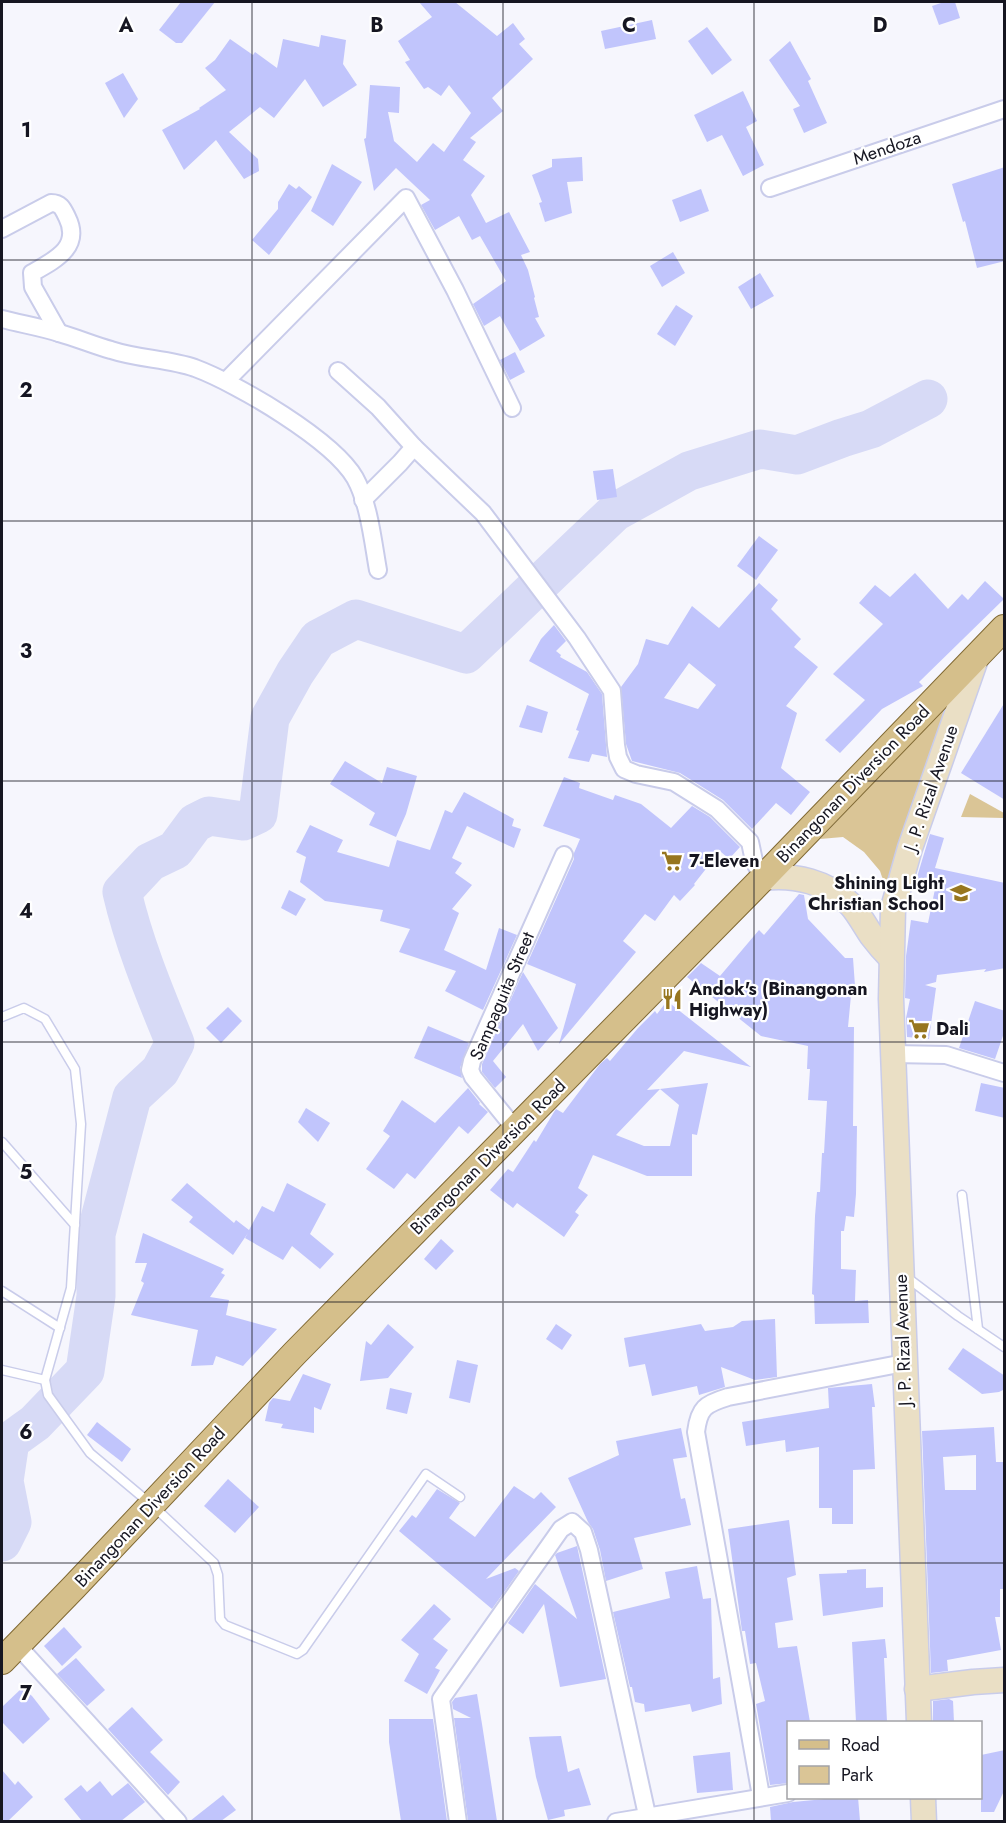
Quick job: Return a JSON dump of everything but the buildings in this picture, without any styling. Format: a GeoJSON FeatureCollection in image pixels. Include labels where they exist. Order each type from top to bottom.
{"type":"FeatureCollection","features":[{"type":"Feature","properties":{"kind":"main road","name":"Binangonan Diversion Road"},"geometry":{"type":"LineString","coordinates":[[9,1653],[295,1353],[763,878],[1005,628]]}},
{"type":"Feature","properties":{"kind":"main road","name":"J. P. Rizal Avenue"},"geometry":{"type":"LineString","coordinates":[[919,1721],[892,1054],[893,908],[937,769],[977,656]]}},
{"type":"Feature","properties":{"kind":"main road"},"geometry":{"type":"LineString","coordinates":[[763,878],[778,876],[805,880],[837,893],[852,906],[872,937],[891,958]]}},
{"type":"Feature","properties":{"kind":"main road"},"geometry":{"type":"LineString","coordinates":[[917,1689],[1005,1680]]}},
{"type":"Feature","properties":{"kind":"main road"},"geometry":{"type":"LineString","coordinates":[[923,1799],[924,1821]]}},
{"type":"Feature","properties":{"kind":"street","name":"Mendoza"},"geometry":{"type":"LineString","coordinates":[[770,188],[1005,109]]}},
{"type":"Feature","properties":{"kind":"street"},"geometry":{"type":"LineString","coordinates":[[226,381],[405,198],[455,290],[512,408]]}},
{"type":"Feature","properties":{"kind":"street"},"geometry":{"type":"LineString","coordinates":[[2,229],[51,202],[62,206],[73,229],[70,243],[51,263],[32,273],[33,287],[60,333]]}},
{"type":"Feature","properties":{"kind":"street"},"geometry":{"type":"LineString","coordinates":[[2,319],[60,333],[113,351],[194,368],[226,381],[296,424],[327,446],[344,462],[356,480],[363,500],[378,570]]}},
{"type":"Feature","properties":{"kind":"street"},"geometry":{"type":"LineString","coordinates":[[338,371],[378,407],[414,447],[483,513],[599,670],[612,691],[616,745],[618,757],[624,769],[636,774],[674,782],[717,809],[750,842],[754,861],[763,878]]}},
{"type":"Feature","properties":{"kind":"street"},"geometry":{"type":"LineString","coordinates":[[363,500],[414,447]]}},
{"type":"Feature","properties":{"kind":"street","name":"Sampaguita Street"},"geometry":{"type":"LineString","coordinates":[[516,1130],[473,1077],[470,1070],[564,855]]}},
{"type":"Feature","properties":{"kind":"street"},"geometry":{"type":"LineString","coordinates":[[892,1054],[946,1055],[1005,1072]]}},
{"type":"Feature","properties":{"kind":"street"},"geometry":{"type":"LineString","coordinates":[[762,1796],[696,1432],[698,1414],[710,1402],[729,1396],[904,1363]]}},
{"type":"Feature","properties":{"kind":"street"},"geometry":{"type":"LineString","coordinates":[[458,1821],[441,1699],[561,1529],[572,1522],[583,1532],[589,1550],[647,1815]]}},
{"type":"Feature","properties":{"kind":"street"},"geometry":{"type":"LineString","coordinates":[[9,1653],[178,1821]]}},
{"type":"Feature","properties":{"kind":"street"},"geometry":{"type":"LineString","coordinates":[[616,1821],[787,1792]]}},
{"type":"Feature","properties":{"kind":"lane"},"geometry":{"type":"LineString","coordinates":[[2,1017],[24,1008],[45,1020],[75,1069],[81,1124],[71,1288],[45,1380],[48,1395],[90,1454],[152,1505],[214,1563],[218,1575],[220,1619],[225,1625],[297,1654],[303,1650],[426,1474],[460,1497]]}},
{"type":"Feature","properties":{"kind":"lane"},"geometry":{"type":"LineString","coordinates":[[2,1142],[75,1225]]}},
{"type":"Feature","properties":{"kind":"lane"},"geometry":{"type":"LineString","coordinates":[[962,1195],[978,1329]]}},
{"type":"Feature","properties":{"kind":"lane"},"geometry":{"type":"LineString","coordinates":[[900,1272],[1005,1347]]}},
{"type":"Feature","properties":{"kind":"lane"},"geometry":{"type":"LineString","coordinates":[[2,1291],[60,1328]]}},
{"type":"Feature","properties":{"kind":"lane"},"geometry":{"type":"LineString","coordinates":[[2,1370],[45,1380]]}},
{"type":"Feature","properties":{"kind":"green space"},"geometry":{"type":"Polygon","coordinates":[[[963,689],[894,902],[880,871],[864,852],[843,837],[820,839],[963,689]]]}},
{"type":"Feature","properties":{"kind":"green space"},"geometry":{"type":"Polygon","coordinates":[[[970,794],[1004,813],[1004,818],[961,817],[970,794]]]}},
{"type":"Feature","properties":{"kind":"waterway"},"geometry":{"type":"LineString","coordinates":[[2,1542],[12,1522],[4,1481],[10,1441],[35,1423],[85,1371],[96,1296],[96,1234],[132,1097],[160,1071],[175,1043],[139,950],[122,892],[150,862],[175,850],[195,823],[209,816],[243,821],[258,814],[270,718],[295,673],[318,639],[356,619],[466,654],[615,512],[689,471],[760,449],[797,455],[871,429],[928,399]]}},
{"type":"Feature","properties":{"kind":"place","name":"7-Eleven"},"geometry":{"type":"Point","coordinates":[672,861]}},
{"type":"Feature","properties":{"kind":"place","name":"Shining Light Christian School"},"geometry":{"type":"Point","coordinates":[961,893]}},
{"type":"Feature","properties":{"kind":"place","name":"Andok's (Binangonan Highway)"},"geometry":{"type":"Point","coordinates":[672,999]}},
{"type":"Feature","properties":{"kind":"place","name":"Dali"},"geometry":{"type":"Point","coordinates":[919,1029]}}]}
